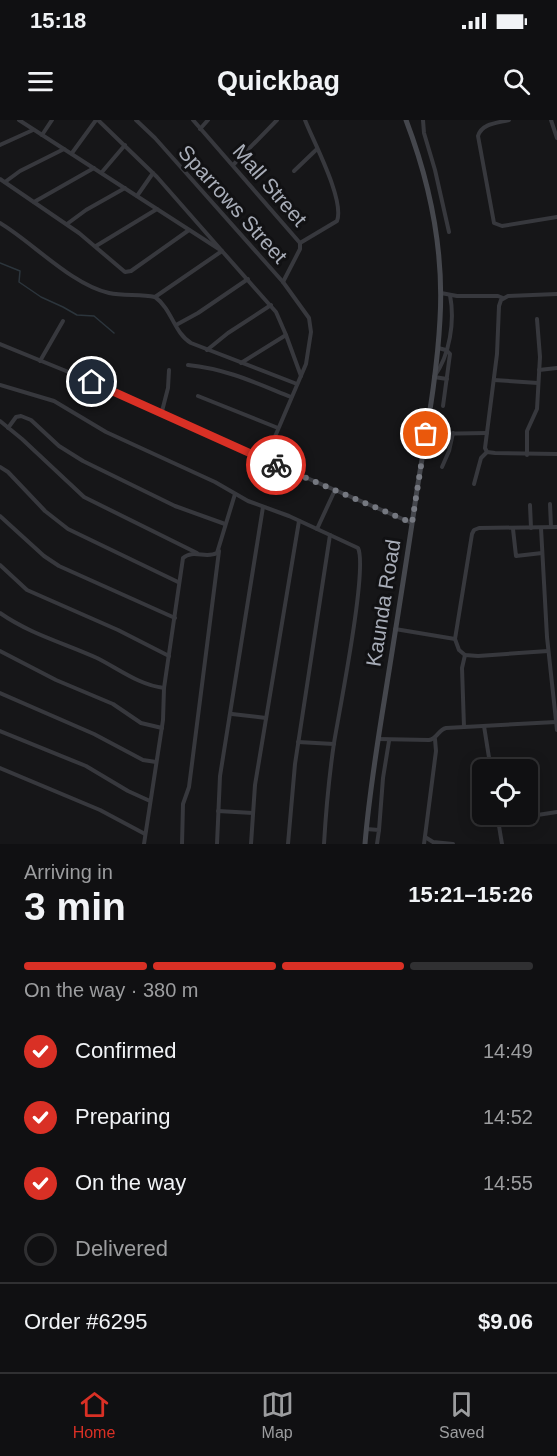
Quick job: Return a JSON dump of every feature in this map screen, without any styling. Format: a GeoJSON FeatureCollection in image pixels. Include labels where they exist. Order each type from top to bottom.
{"type":"FeatureCollection","features":[{"type":"Feature","properties":{"kind":"main road","name":"Kaunda Road"},"geometry":{"type":"LineString","coordinates":[[365,844],[378,739],[435,377],[440,319],[441,293],[436,232],[429,192],[406,120]]}},
{"type":"Feature","properties":{"kind":"street"},"geometry":{"type":"LineString","coordinates":[[19,120],[222,251]]}},
{"type":"Feature","properties":{"kind":"street"},"geometry":{"type":"LineString","coordinates":[[42,135],[52,120]]}},
{"type":"Feature","properties":{"kind":"street"},"geometry":{"type":"LineString","coordinates":[[72,153],[97,120],[125,145],[153,173],[271,305],[286,334],[301,377]]}},
{"type":"Feature","properties":{"kind":"street","name":"Sparrows Street"},"geometry":{"type":"LineString","coordinates":[[136,120],[155,138],[283,282],[306,313],[311,324],[308,354],[301,377],[265,460]]}},
{"type":"Feature","properties":{"kind":"street","name":"Mall Street"},"geometry":{"type":"LineString","coordinates":[[193,120],[300,243]]}},
{"type":"Feature","properties":{"kind":"street"},"geometry":{"type":"LineString","coordinates":[[200,129],[208,120]]}},
{"type":"Feature","properties":{"kind":"street"},"geometry":{"type":"LineString","coordinates":[[233,165],[277,120]]}},
{"type":"Feature","properties":{"kind":"street"},"geometry":{"type":"LineString","coordinates":[[283,282],[300,249],[300,243],[337,221],[339,216],[331,180],[305,120]]}},
{"type":"Feature","properties":{"kind":"street"},"geometry":{"type":"LineString","coordinates":[[423,120],[424,133],[449,232]]}},
{"type":"Feature","properties":{"kind":"street"},"geometry":{"type":"LineString","coordinates":[[509,120],[484,127],[478,136],[494,223],[502,226],[557,217]]}},
{"type":"Feature","properties":{"kind":"street"},"geometry":{"type":"LineString","coordinates":[[551,120],[557,138]]}},
{"type":"Feature","properties":{"kind":"street"},"geometry":{"type":"LineString","coordinates":[[0,145],[34,130]]}},
{"type":"Feature","properties":{"kind":"street"},"geometry":{"type":"LineString","coordinates":[[102,172],[125,145]]}},
{"type":"Feature","properties":{"kind":"street"},"geometry":{"type":"LineString","coordinates":[[294,171],[317,148]]}},
{"type":"Feature","properties":{"kind":"street"},"geometry":{"type":"LineString","coordinates":[[5,183],[20,171],[65,149]]}},
{"type":"Feature","properties":{"kind":"street"},"geometry":{"type":"LineString","coordinates":[[34,202],[94,168]]}},
{"type":"Feature","properties":{"kind":"street"},"geometry":{"type":"LineString","coordinates":[[136,196],[153,173]]}},
{"type":"Feature","properties":{"kind":"street"},"geometry":{"type":"LineString","coordinates":[[425,178],[436,175]]}},
{"type":"Feature","properties":{"kind":"street"},"geometry":{"type":"LineString","coordinates":[[0,179],[67,225],[123,271],[129,272],[189,230]]}},
{"type":"Feature","properties":{"kind":"street"},"geometry":{"type":"LineString","coordinates":[[67,225],[86,210],[125,188]]}},
{"type":"Feature","properties":{"kind":"street"},"geometry":{"type":"LineString","coordinates":[[429,192],[440,191]]}},
{"type":"Feature","properties":{"kind":"street"},"geometry":{"type":"LineString","coordinates":[[96,247],[157,209]]}},
{"type":"Feature","properties":{"kind":"street"},"geometry":{"type":"LineString","coordinates":[[0,223],[70,274],[109,293],[155,297],[222,251]]}},
{"type":"Feature","properties":{"kind":"street"},"geometry":{"type":"LineString","coordinates":[[176,325],[198,314],[248,279]]}},
{"type":"Feature","properties":{"kind":"street"},"geometry":{"type":"LineString","coordinates":[[441,293],[503,298],[557,294]]}},
{"type":"Feature","properties":{"kind":"street"},"geometry":{"type":"LineString","coordinates":[[447,379],[435,377],[440,370],[446,350],[451,321],[450,295]]}},
{"type":"Feature","properties":{"kind":"street"},"geometry":{"type":"LineString","coordinates":[[155,297],[168,311],[185,340],[297,384]]}},
{"type":"Feature","properties":{"kind":"street"},"geometry":{"type":"LineString","coordinates":[[487,452],[485,448],[498,344],[499,306],[503,298]]}},
{"type":"Feature","properties":{"kind":"street"},"geometry":{"type":"LineString","coordinates":[[207,350],[228,333],[271,305]]}},
{"type":"Feature","properties":{"kind":"street"},"geometry":{"type":"LineString","coordinates":[[440,319],[452,307]]}},
{"type":"Feature","properties":{"kind":"street"},"geometry":{"type":"LineString","coordinates":[[440,319],[451,321]]}},
{"type":"Feature","properties":{"kind":"street"},"geometry":{"type":"LineString","coordinates":[[527,455],[526,436],[536,414],[540,357],[537,319]]}},
{"type":"Feature","properties":{"kind":"street"},"geometry":{"type":"LineString","coordinates":[[40,361],[63,321]]}},
{"type":"Feature","properties":{"kind":"street"},"geometry":{"type":"LineString","coordinates":[[241,363],[286,334]]}},
{"type":"Feature","properties":{"kind":"street"},"geometry":{"type":"LineString","coordinates":[[0,344],[412,523]]}},
{"type":"Feature","properties":{"kind":"street"},"geometry":{"type":"LineString","coordinates":[[438,348],[450,354],[443,406]]}},
{"type":"Feature","properties":{"kind":"street"},"geometry":{"type":"LineString","coordinates":[[188,365],[234,373],[291,397]]}},
{"type":"Feature","properties":{"kind":"street"},"geometry":{"type":"LineString","coordinates":[[539,370],[557,368]]}},
{"type":"Feature","properties":{"kind":"street"},"geometry":{"type":"LineString","coordinates":[[161,415],[168,388],[169,370]]}},
{"type":"Feature","properties":{"kind":"street"},"geometry":{"type":"LineString","coordinates":[[494,380],[538,382]]}},
{"type":"Feature","properties":{"kind":"street"},"geometry":{"type":"LineString","coordinates":[[0,385],[54,401],[106,432],[215,482],[235,494],[356,545],[362,559],[334,744],[324,844]]}},
{"type":"Feature","properties":{"kind":"street"},"geometry":{"type":"LineString","coordinates":[[198,396],[278,428]]}},
{"type":"Feature","properties":{"kind":"street"},"geometry":{"type":"LineString","coordinates":[[9,428],[16,417],[26,417],[38,425],[59,446],[84,461],[175,506],[225,524]]}},
{"type":"Feature","properties":{"kind":"street"},"geometry":{"type":"LineString","coordinates":[[0,421],[84,498],[182,547],[205,555]]}},
{"type":"Feature","properties":{"kind":"street"},"geometry":{"type":"LineString","coordinates":[[442,467],[453,433]]}},
{"type":"Feature","properties":{"kind":"street"},"geometry":{"type":"LineString","coordinates":[[426,434],[487,433]]}},
{"type":"Feature","properties":{"kind":"street"},"geometry":{"type":"LineString","coordinates":[[474,484],[481,458],[487,452],[527,455],[557,454]]}},
{"type":"Feature","properties":{"kind":"street"},"geometry":{"type":"LineString","coordinates":[[0,466],[45,511],[68,529],[178,582]]}},
{"type":"Feature","properties":{"kind":"street"},"geometry":{"type":"LineString","coordinates":[[318,529],[335,490]]}},
{"type":"Feature","properties":{"kind":"street"},"geometry":{"type":"LineString","coordinates":[[182,844],[183,804],[189,787],[219,550],[235,494]]}},
{"type":"Feature","properties":{"kind":"street"},"geometry":{"type":"LineString","coordinates":[[550,504],[551,527]]}},
{"type":"Feature","properties":{"kind":"street"},"geometry":{"type":"LineString","coordinates":[[530,505],[531,528]]}},
{"type":"Feature","properties":{"kind":"street"},"geometry":{"type":"LineString","coordinates":[[217,844],[220,776],[232,714],[263,507]]}},
{"type":"Feature","properties":{"kind":"street"},"geometry":{"type":"LineString","coordinates":[[0,516],[44,556],[59,566],[174,618]]}},
{"type":"Feature","properties":{"kind":"street"},"geometry":{"type":"LineString","coordinates":[[251,844],[255,785],[299,521]]}},
{"type":"Feature","properties":{"kind":"street"},"geometry":{"type":"LineString","coordinates":[[548,651],[465,655],[459,650],[455,639],[474,530],[478,528],[557,527]]}},
{"type":"Feature","properties":{"kind":"street"},"geometry":{"type":"LineString","coordinates":[[541,528],[548,651],[555,682],[557,730]]}},
{"type":"Feature","properties":{"kind":"street"},"geometry":{"type":"LineString","coordinates":[[513,529],[516,556],[542,553]]}},
{"type":"Feature","properties":{"kind":"street"},"geometry":{"type":"LineString","coordinates":[[288,844],[298,742],[330,535]]}},
{"type":"Feature","properties":{"kind":"street"},"geometry":{"type":"LineString","coordinates":[[144,844],[162,728],[164,688],[178,582],[184,555],[213,556],[219,550]]}},
{"type":"Feature","properties":{"kind":"street"},"geometry":{"type":"LineString","coordinates":[[0,565],[27,590],[118,630],[169,656]]}},
{"type":"Feature","properties":{"kind":"street"},"geometry":{"type":"LineString","coordinates":[[0,613],[18,626],[98,659],[144,684],[164,688]]}},
{"type":"Feature","properties":{"kind":"street"},"geometry":{"type":"LineString","coordinates":[[395,629],[455,639]]}},
{"type":"Feature","properties":{"kind":"street"},"geometry":{"type":"LineString","coordinates":[[0,651],[56,680],[113,704],[149,727],[162,728]]}},
{"type":"Feature","properties":{"kind":"street"},"geometry":{"type":"LineString","coordinates":[[464,727],[462,668],[465,655]]}},
{"type":"Feature","properties":{"kind":"street"},"geometry":{"type":"LineString","coordinates":[[0,693],[94,734],[143,760],[156,762]]}},
{"type":"Feature","properties":{"kind":"street"},"geometry":{"type":"LineString","coordinates":[[232,714],[266,718]]}},
{"type":"Feature","properties":{"kind":"street"},"geometry":{"type":"LineString","coordinates":[[424,844],[436,751],[435,739],[442,729],[556,722]]}},
{"type":"Feature","properties":{"kind":"street"},"geometry":{"type":"LineString","coordinates":[[484,726],[489,759]]}},
{"type":"Feature","properties":{"kind":"street"},"geometry":{"type":"LineString","coordinates":[[0,731],[86,766],[150,801]]}},
{"type":"Feature","properties":{"kind":"street"},"geometry":{"type":"LineString","coordinates":[[378,739],[389,741],[435,739]]}},
{"type":"Feature","properties":{"kind":"street"},"geometry":{"type":"LineString","coordinates":[[377,844],[389,741]]}},
{"type":"Feature","properties":{"kind":"street"},"geometry":{"type":"LineString","coordinates":[[298,742],[334,744]]}},
{"type":"Feature","properties":{"kind":"street"},"geometry":{"type":"LineString","coordinates":[[0,768],[100,810],[145,834]]}},
{"type":"Feature","properties":{"kind":"street"},"geometry":{"type":"LineString","coordinates":[[218,811],[253,813]]}},
{"type":"Feature","properties":{"kind":"street"},"geometry":{"type":"LineString","coordinates":[[538,815],[557,812]]}},
{"type":"Feature","properties":{"kind":"street"},"geometry":{"type":"LineString","coordinates":[[368,814],[380,815]]}},
{"type":"Feature","properties":{"kind":"street"},"geometry":{"type":"LineString","coordinates":[[499,825],[502,844]]}},
{"type":"Feature","properties":{"kind":"street"},"geometry":{"type":"LineString","coordinates":[[366,829],[379,830]]}},
{"type":"Feature","properties":{"kind":"street"},"geometry":{"type":"LineString","coordinates":[[425,837],[432,842],[453,844]]}},
{"type":"Feature","properties":{"kind":"waterway"},"geometry":{"type":"LineString","coordinates":[[0,263],[20,271],[19,282],[41,297],[77,315],[94,316],[114,333]]}},
{"type":"Feature","properties":{"kind":"way so far"},"geometry":{"type":"LineString","coordinates":[[276,465],[412,523],[426,434]]}},
{"type":"Feature","properties":{"kind":"route"},"geometry":{"type":"LineString","coordinates":[[92,382],[276,465]]}}]}
